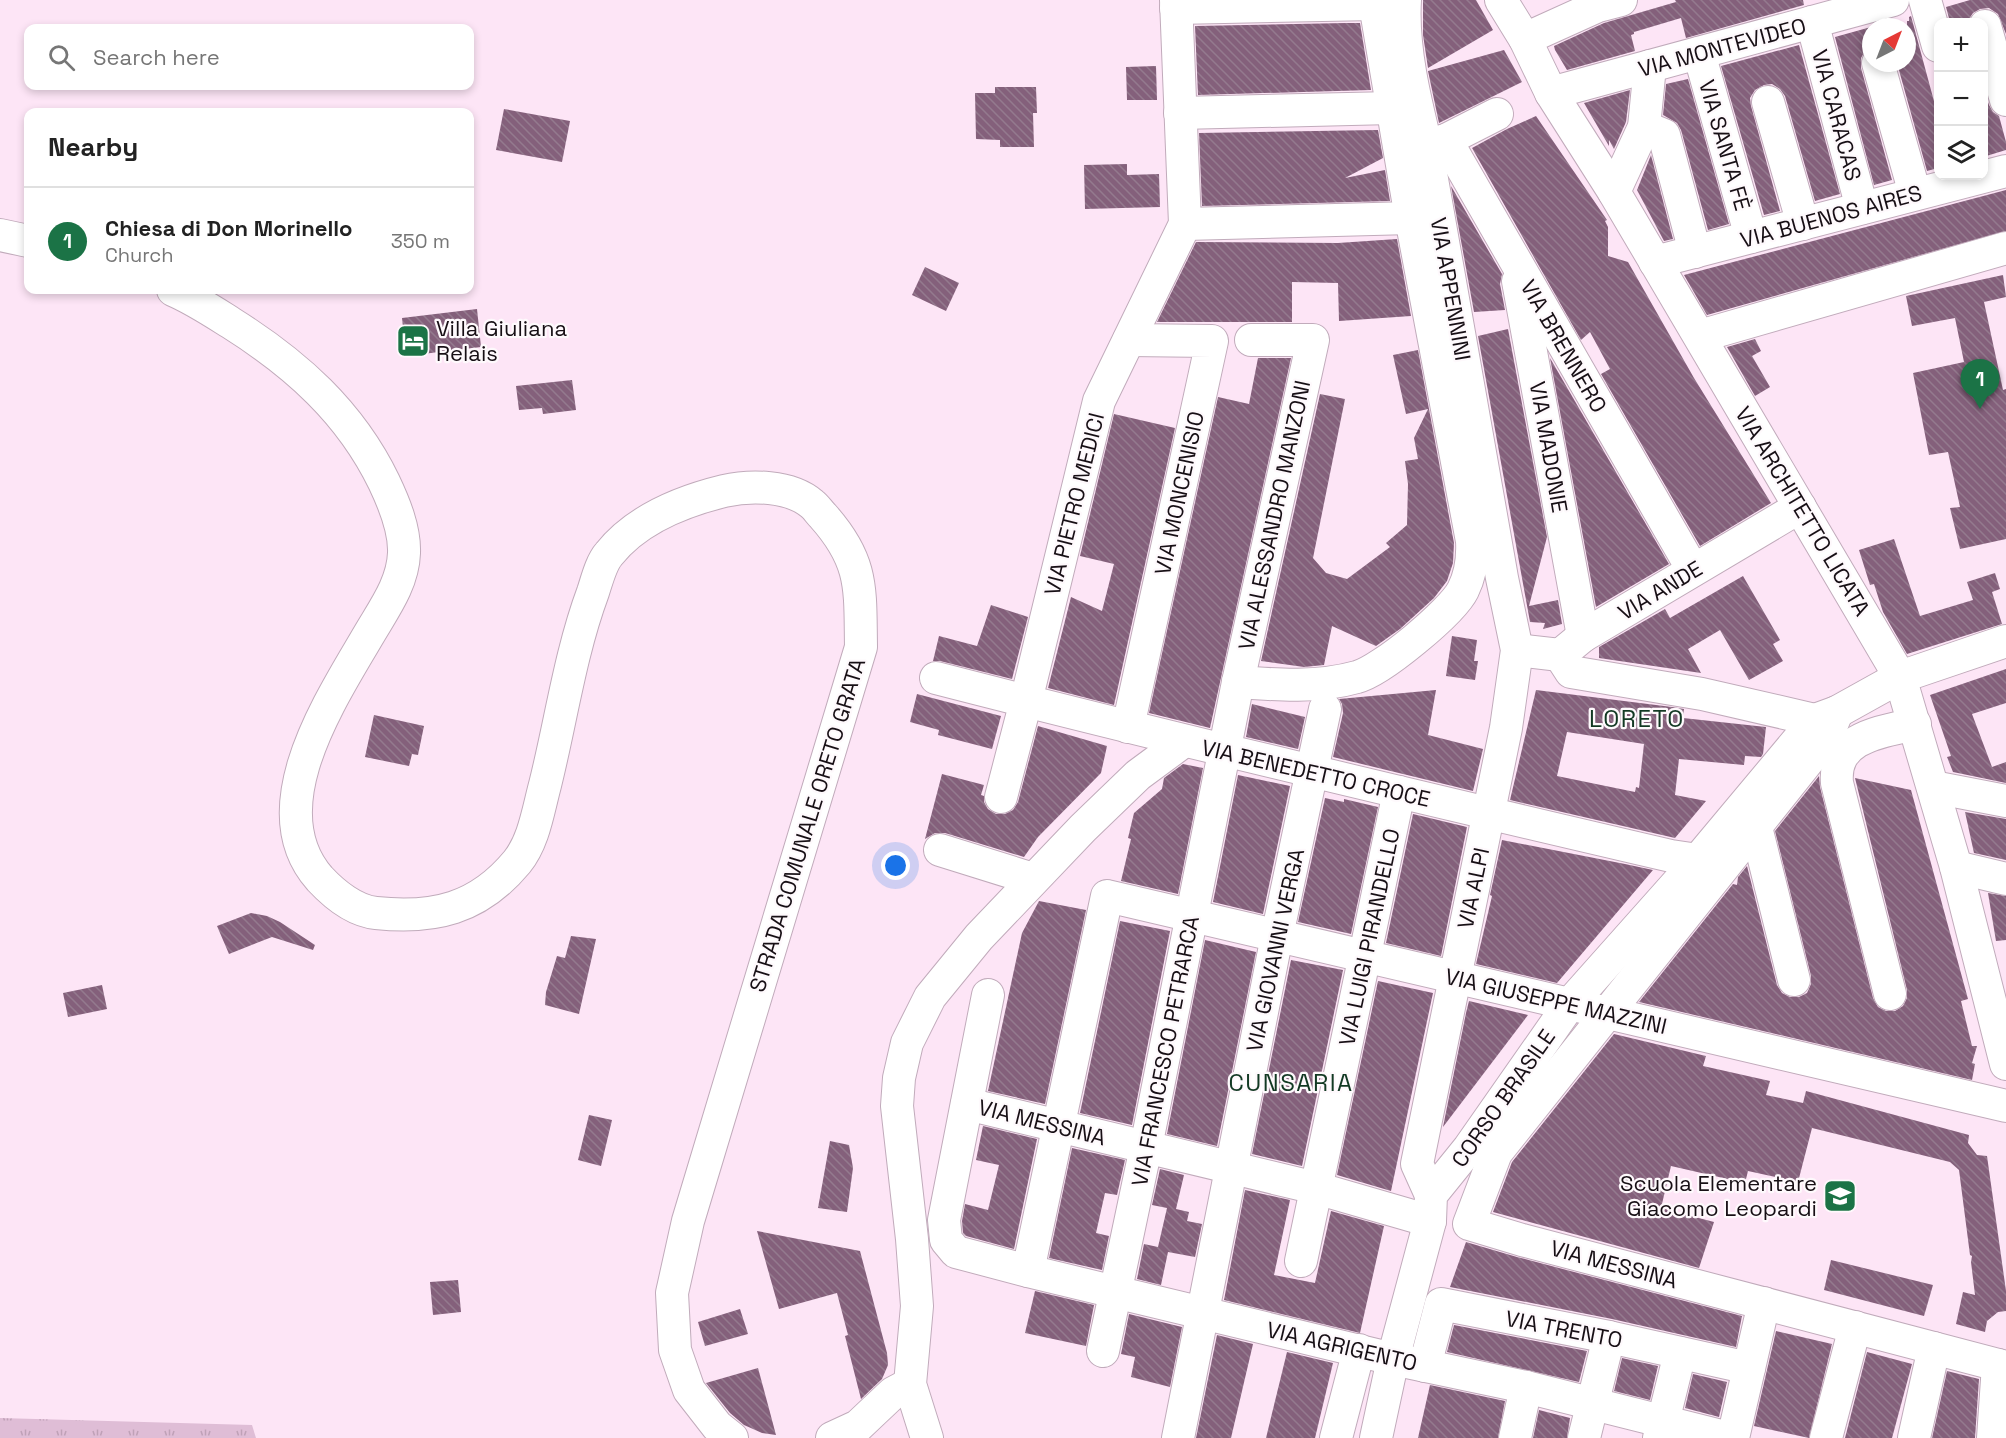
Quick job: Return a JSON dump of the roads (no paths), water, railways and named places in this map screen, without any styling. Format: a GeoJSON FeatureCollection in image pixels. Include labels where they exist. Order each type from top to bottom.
{"type":"FeatureCollection","features":[{"type":"Feature","properties":{"kind":"street","name":"VIA APPENNINI"},"geometry":{"type":"LineString","coordinates":[[1405,0],[1404,21],[1417,108],[1436,143],[1502,578]]}},
{"type":"Feature","properties":{"kind":"street","name":"VIA ARCHITETTO LICATA"},"geometry":{"type":"LineString","coordinates":[[1501,0],[1525,39],[1551,93],[1614,192],[1900,677],[1956,867],[1992,952],[2006,1064]]}},
{"type":"Feature","properties":{"kind":"street"},"geometry":{"type":"LineString","coordinates":[[1525,39],[1598,6],[1621,0]]}},
{"type":"Feature","properties":{"kind":"street","name":"VIA MONTEVIDEO"},"geometry":{"type":"LineString","coordinates":[[1551,93],[1893,0]]}},
{"type":"Feature","properties":{"kind":"street"},"geometry":{"type":"LineString","coordinates":[[1925,0],[1934,32]]}},
{"type":"Feature","properties":{"kind":"street","name":"VIA APPENNINI"},"geometry":{"type":"LineString","coordinates":[[1238,682],[1296,686],[1358,677],[1390,660],[1447,610],[1462,592],[1471,570],[1472,541],[1411,218],[1376,2]]}},
{"type":"Feature","properties":{"kind":"street"},"geometry":{"type":"LineString","coordinates":[[1376,2],[1176,4],[1185,224],[1411,218]]}},
{"type":"Feature","properties":{"kind":"street","name":"VIA CARACAS"},"geometry":{"type":"LineString","coordinates":[[1812,22],[1862,208]]}},
{"type":"Feature","properties":{"kind":"street"},"geometry":{"type":"LineString","coordinates":[[1988,37],[2006,100]]}},
{"type":"Feature","properties":{"kind":"street","name":"VIA SANTA FÈ"},"geometry":{"type":"LineString","coordinates":[[1699,53],[1751,237]]}},
{"type":"Feature","properties":{"kind":"street"},"geometry":{"type":"LineString","coordinates":[[1614,192],[1644,126],[1650,66]]}},
{"type":"Feature","properties":{"kind":"street"},"geometry":{"type":"LineString","coordinates":[[1881,72],[1915,194]]}},
{"type":"Feature","properties":{"kind":"street"},"geometry":{"type":"LineString","coordinates":[[1768,102],[1803,224]]}},
{"type":"Feature","properties":{"kind":"street"},"geometry":{"type":"LineString","coordinates":[[1180,113],[1392,108]]}},
{"type":"Feature","properties":{"kind":"street"},"geometry":{"type":"LineString","coordinates":[[1436,143],[1497,114]]}},
{"type":"Feature","properties":{"kind":"street"},"geometry":{"type":"LineString","coordinates":[[1644,126],[1664,135],[1695,252]]}},
{"type":"Feature","properties":{"kind":"street","name":"VIA BRENNERO"},"geometry":{"type":"LineString","coordinates":[[1436,143],[1514,259],[1693,570]]}},
{"type":"Feature","properties":{"kind":"street","name":"VIA BUENOS AIRES"},"geometry":{"type":"LineString","coordinates":[[1655,262],[1968,180]]}},
{"type":"Feature","properties":{"kind":"street","name":"VIA PIETRO MEDICI"},"geometry":{"type":"LineString","coordinates":[[1001,797],[1099,401],[1185,224]]}},
{"type":"Feature","properties":{"kind":"street"},"geometry":{"type":"LineString","coordinates":[[0,235],[24,240]]}},
{"type":"Feature","properties":{"kind":"street"},"geometry":{"type":"LineString","coordinates":[[1700,336],[2006,248]]}},
{"type":"Feature","properties":{"kind":"street","name":"VIA MADONIE"},"geometry":{"type":"LineString","coordinates":[[1514,259],[1583,636]]}},
{"type":"Feature","properties":{"kind":"street","name":"STRADA COMUNALE ORETO GRATA"},"geometry":{"type":"LineString","coordinates":[[182,294],[266,345],[308,380],[344,417],[363,442],[393,500],[401,530],[404,554],[397,586],[317,726],[304,763],[297,797],[297,838],[308,865],[328,888],[369,913],[418,916],[466,904],[501,880],[520,859],[533,830],[558,733],[580,627],[606,556],[638,527],[679,506],[715,493],[738,488],[787,492],[810,501],[841,536],[855,565],[860,590],[861,647],[688,1221],[672,1293],[675,1350],[689,1390],[717,1426],[732,1438]]}},
{"type":"Feature","properties":{"kind":"street","name":"VIA MONCENISIO"},"geometry":{"type":"LineString","coordinates":[[1128,727],[1212,341],[1129,340]]}},
{"type":"Feature","properties":{"kind":"street","name":"VIA ALESSANDRO MANZONI"},"geometry":{"type":"LineString","coordinates":[[1224,751],[1313,340],[1251,340]]}},
{"type":"Feature","properties":{"kind":"street","name":"VIA ANDE"},"geometry":{"type":"LineString","coordinates":[[1560,655],[1583,636],[1800,507]]}},
{"type":"Feature","properties":{"kind":"street","name":"VIA ALPI"},"geometry":{"type":"LineString","coordinates":[[1431,1208],[1417,1164],[1506,728],[1517,650],[1502,578]]}},
{"type":"Feature","properties":{"kind":"street","name":"CORSO BRASILE"},"geometry":{"type":"LineString","coordinates":[[1380,1434],[1393,1359],[1431,1208],[1469,1148],[1569,1005],[1826,716],[1900,677],[2006,641]]}},
{"type":"Feature","properties":{"kind":"street"},"geometry":{"type":"LineString","coordinates":[[1517,650],[1560,655],[1571,672],[1826,716],[1827,736],[1606,1013]]}},
{"type":"Feature","properties":{"kind":"street","name":"VIA BENEDETTO CROCE"},"geometry":{"type":"LineString","coordinates":[[936,678],[1224,751],[1671,856],[1698,860]]}},
{"type":"Feature","properties":{"kind":"street","name":"VIA GIOVANNI VERGA"},"geometry":{"type":"LineString","coordinates":[[1178,1438],[1277,936],[1325,709]]}},
{"type":"Feature","properties":{"kind":"street"},"geometry":{"type":"LineString","coordinates":[[1890,994],[1837,783],[1836,771],[1839,761],[1848,748],[1859,740],[1873,734],[1915,724]]}},
{"type":"Feature","properties":{"kind":"street"},"geometry":{"type":"LineString","coordinates":[[927,1438],[910,1384],[917,1306],[897,1106],[899,1078],[908,1043],[930,998],[979,937],[1033,879],[1138,775],[1184,741]]}},
{"type":"Feature","properties":{"kind":"street","name":"VIA FRANCESCO PETRARCA"},"geometry":{"type":"LineString","coordinates":[[1103,1351],[1146,1147],[1224,751]]}},
{"type":"Feature","properties":{"kind":"street"},"geometry":{"type":"LineString","coordinates":[[1933,787],[2006,801]]}},
{"type":"Feature","properties":{"kind":"street","name":"VIA LUIGI PIRANDELLO"},"geometry":{"type":"LineString","coordinates":[[1301,1261],[1399,792]]}},
{"type":"Feature","properties":{"kind":"street"},"geometry":{"type":"LineString","coordinates":[[1756,827],[1794,980]]}},
{"type":"Feature","properties":{"kind":"street"},"geometry":{"type":"LineString","coordinates":[[940,850],[1033,879]]}},
{"type":"Feature","properties":{"kind":"street"},"geometry":{"type":"LineString","coordinates":[[1956,867],[2006,879]]}},
{"type":"Feature","properties":{"kind":"street","name":"VIA GIUSEPPE MAZZINI"},"geometry":{"type":"LineString","coordinates":[[1058,1126],[1107,896],[2006,1106]]}},
{"type":"Feature","properties":{"kind":"street"},"geometry":{"type":"LineString","coordinates":[[967,1104],[988,995]]}},
{"type":"Feature","properties":{"kind":"street","name":"VIA MESSINA"},"geometry":{"type":"LineString","coordinates":[[1606,1013],[1496,1153],[1468,1224],[2002,1366]]}},
{"type":"Feature","properties":{"kind":"street","name":"VIA MESSINA"},"geometry":{"type":"LineString","coordinates":[[967,1104],[1316,1188],[1431,1208]]}},
{"type":"Feature","properties":{"kind":"street","name":"VIA AGRIGENTO"},"geometry":{"type":"LineString","coordinates":[[967,1104],[944,1220],[946,1240],[956,1252],[1393,1359],[1592,1404],[1661,1430],[1731,1438]]}},
{"type":"Feature","properties":{"kind":"street"},"geometry":{"type":"LineString","coordinates":[[1028,1271],[1058,1126]]}},
{"type":"Feature","properties":{"kind":"street"},"geometry":{"type":"LineString","coordinates":[[1731,1438],[1764,1303]]}},
{"type":"Feature","properties":{"kind":"street","name":"VIA TRENTO"},"geometry":{"type":"LineString","coordinates":[[1425,1366],[1441,1304],[1609,1337],[1749,1368]]}},
{"type":"Feature","properties":{"kind":"street"},"geometry":{"type":"LineString","coordinates":[[1826,1438],[1855,1327]]}},
{"type":"Feature","properties":{"kind":"street"},"geometry":{"type":"LineString","coordinates":[[1584,1438],[1609,1337]]}},
{"type":"Feature","properties":{"kind":"street"},"geometry":{"type":"LineString","coordinates":[[1914,1438],[1934,1348]]}},
{"type":"Feature","properties":{"kind":"street"},"geometry":{"type":"LineString","coordinates":[[1336,1438],[1359,1350]]}},
{"type":"Feature","properties":{"kind":"street"},"geometry":{"type":"LineString","coordinates":[[1661,1430],[1680,1353]]}},
{"type":"Feature","properties":{"kind":"street"},"geometry":{"type":"LineString","coordinates":[[1993,1438],[2002,1366]]}},
{"type":"Feature","properties":{"kind":"street"},"geometry":{"type":"LineString","coordinates":[[832,1438],[858,1426],[893,1393],[910,1384]]}},
{"type":"Feature","properties":{"kind":"street"},"geometry":{"type":"LineString","coordinates":[[1515,1438],[1526,1388]]}},
{"type":"Feature","properties":{"kind":"place","name":"Villa Giuliana Relais"},"geometry":{"type":"Point","coordinates":[413,341]}},
{"type":"Feature","properties":{"kind":"place","name":"Chiesa di Don Morinello"},"geometry":{"type":"Point","coordinates":[1980,409]}},
{"type":"Feature","properties":{"kind":"place","name":"Scuola Elementare Giacomo Leopardi"},"geometry":{"type":"Point","coordinates":[1840,1196]}},
{"type":"Feature","properties":{"kind":"district","name":"LORETO"},"geometry":{"type":"Point","coordinates":[1637,718]}},
{"type":"Feature","properties":{"kind":"district","name":"CUNSARIA"},"geometry":{"type":"Point","coordinates":[1291,1082]}}]}
